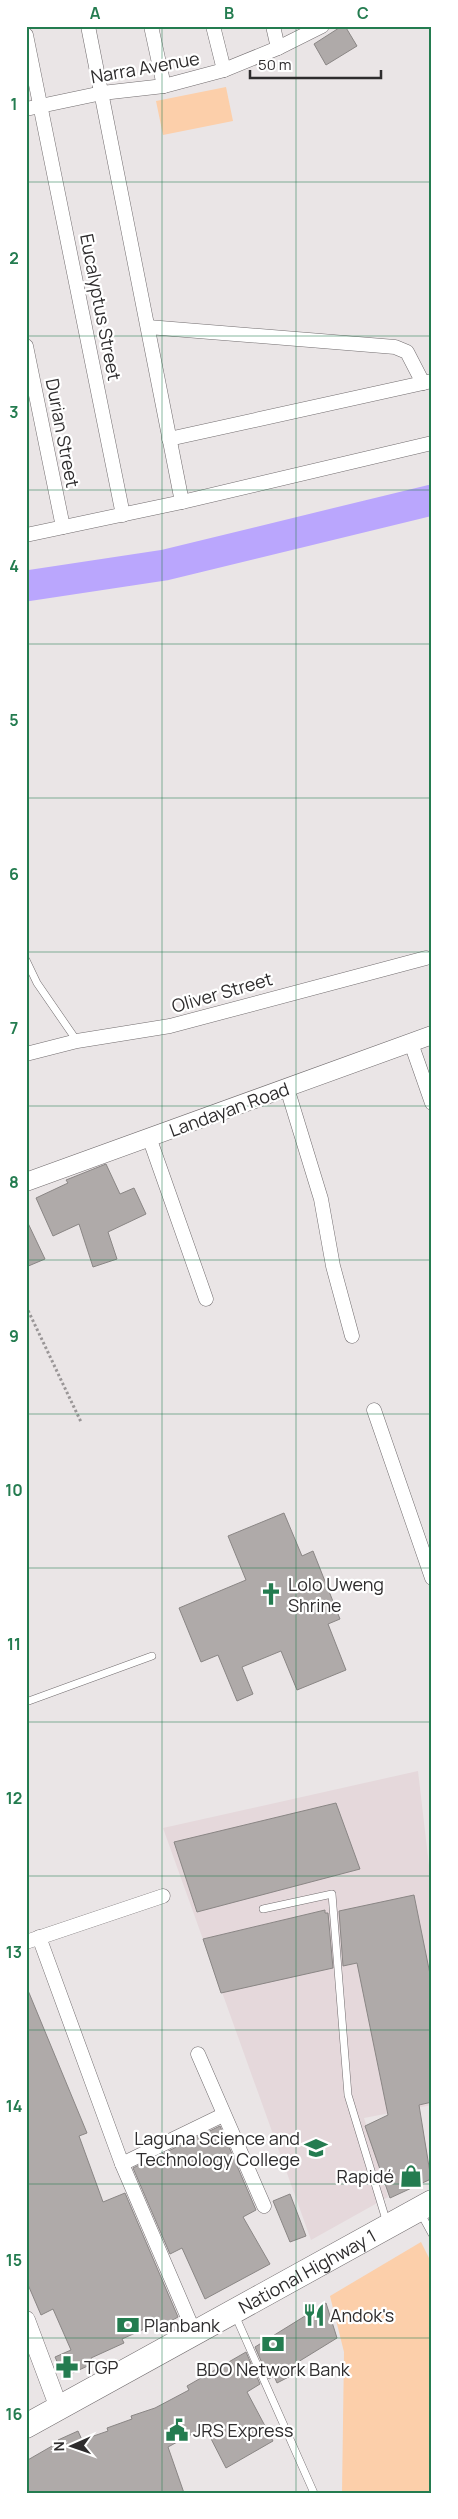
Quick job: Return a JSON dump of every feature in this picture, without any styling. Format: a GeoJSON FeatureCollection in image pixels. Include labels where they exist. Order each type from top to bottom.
{"type":"FeatureCollection","features":[{"type":"Feature","properties":{"kind":"highway","name":"National Highway 1"},"geometry":{"type":"LineString","coordinates":[[26,2426],[425,2206]]}},
{"type":"Feature","properties":{"kind":"street"},"geometry":{"type":"LineString","coordinates":[[88,26],[182,502]]}},
{"type":"Feature","properties":{"kind":"street"},"geometry":{"type":"LineString","coordinates":[[151,26],[164,86]]}},
{"type":"Feature","properties":{"kind":"street"},"geometry":{"type":"LineString","coordinates":[[213,26],[224,70]]}},
{"type":"Feature","properties":{"kind":"street"},"geometry":{"type":"LineString","coordinates":[[273,26],[278,48]]}},
{"type":"Feature","properties":{"kind":"street","name":"Narra Avenue"},"geometry":{"type":"LineString","coordinates":[[26,109],[102,93],[164,86],[224,70],[278,48],[322,26]]}},
{"type":"Feature","properties":{"kind":"street","name":"Eucalyptus Street"},"geometry":{"type":"LineString","coordinates":[[26,35],[42,106],[123,515]]}},
{"type":"Feature","properties":{"kind":"street"},"geometry":{"type":"LineString","coordinates":[[148,327],[395,347],[407,352],[428,382],[169,439]]}},
{"type":"Feature","properties":{"kind":"street","name":"Durian Street"},"geometry":{"type":"LineString","coordinates":[[26,346],[63,527]]}},
{"type":"Feature","properties":{"kind":"street"},"geometry":{"type":"LineString","coordinates":[[26,535],[182,502],[432,443]]}},
{"type":"Feature","properties":{"kind":"street","name":"Oliver Street"},"geometry":{"type":"LineString","coordinates":[[26,1054],[77,1041],[170,1026],[426,958]]}},
{"type":"Feature","properties":{"kind":"street","name":"Landayan Road"},"geometry":{"type":"LineString","coordinates":[[26,1182],[432,1035]]}},
{"type":"Feature","properties":{"kind":"street"},"geometry":{"type":"LineString","coordinates":[[411,1043],[432,1103]]}},
{"type":"Feature","properties":{"kind":"street"},"geometry":{"type":"LineString","coordinates":[[287,1088],[321,1198],[333,1266],[352,1336]]}},
{"type":"Feature","properties":{"kind":"street"},"geometry":{"type":"LineString","coordinates":[[149,1137],[206,1299]]}},
{"type":"Feature","properties":{"kind":"street"},"geometry":{"type":"LineString","coordinates":[[374,1410],[432,1578]]}},
{"type":"Feature","properties":{"kind":"street"},"geometry":{"type":"LineString","coordinates":[[163,1896],[33,1940],[122,2164],[194,2334]]}},
{"type":"Feature","properties":{"kind":"street"},"geometry":{"type":"LineString","coordinates":[[198,2054],[264,2206]]}},
{"type":"Feature","properties":{"kind":"street"},"geometry":{"type":"LineString","coordinates":[[122,2164],[223,2115]]}},
{"type":"Feature","properties":{"kind":"street"},"geometry":{"type":"LineString","coordinates":[[26,2320],[59,2408]]}},
{"type":"Feature","properties":{"kind":"lane"},"geometry":{"type":"LineString","coordinates":[[26,960],[37,983],[77,1041]]}},
{"type":"Feature","properties":{"kind":"lane"},"geometry":{"type":"LineString","coordinates":[[26,1702],[152,1656]]}},
{"type":"Feature","properties":{"kind":"lane"},"geometry":{"type":"LineString","coordinates":[[263,1910],[332,1894],[348,2095],[388,2227]]}},
{"type":"Feature","properties":{"kind":"lane"},"geometry":{"type":"LineString","coordinates":[[425,2206],[432,2234]]}},
{"type":"Feature","properties":{"kind":"lane"},"geometry":{"type":"LineString","coordinates":[[234,2312],[314,2493]]}},
{"type":"Feature","properties":{"kind":"path"},"geometry":{"type":"LineString","coordinates":[[26,1306],[81,1422]]}},
{"type":"Feature","properties":{"kind":"shaded area"},"geometry":{"type":"Polygon","coordinates":[[[226,87],[233,121],[163,135],[156,101],[226,87]]]}},
{"type":"Feature","properties":{"kind":"shaded area"},"geometry":{"type":"Polygon","coordinates":[[[418,1771],[432,1891],[432,2105],[364,2118],[388,2197],[311,2240],[163,1828],[418,1771]]]}},
{"type":"Feature","properties":{"kind":"shaded area"},"geometry":{"type":"Polygon","coordinates":[[[421,2242],[432,2264],[432,2493],[342,2493],[344,2352],[330,2296],[421,2242]]]}},
{"type":"Feature","properties":{"kind":"building"},"geometry":{"type":"Polygon","coordinates":[[[342,26],[345,26],[357,46],[326,65],[314,44],[342,26]]]}},
{"type":"Feature","properties":{"kind":"building"},"geometry":{"type":"Polygon","coordinates":[[[106,1164],[120,1194],[134,1188],[146,1214],[108,1232],[117,1259],[93,1267],[79,1224],[53,1236],[36,1198],[68,1183],[66,1180],[106,1164]]]}},
{"type":"Feature","properties":{"kind":"building"},"geometry":{"type":"Polygon","coordinates":[[[26,1219],[45,1259],[26,1267],[26,1219]]]}},
{"type":"Feature","properties":{"kind":"building","name":"Lolo Uweng Shrine"},"geometry":{"type":"Polygon","coordinates":[[[284,1513],[302,1556],[313,1551],[340,1619],[328,1624],[346,1670],[297,1690],[281,1651],[242,1667],[253,1694],[237,1701],[218,1655],[201,1662],[179,1608],[246,1580],[228,1536],[284,1513]]]}},
{"type":"Feature","properties":{"kind":"building"},"geometry":{"type":"Polygon","coordinates":[[[336,1803],[360,1869],[197,1912],[174,1842],[336,1803]]]}},
{"type":"Feature","properties":{"kind":"building"},"geometry":{"type":"Polygon","coordinates":[[[414,1895],[432,1984],[432,2102],[419,2105],[431,2179],[390,2198],[365,2126],[388,2115],[357,1963],[343,1966],[339,1911],[414,1895]]]}},
{"type":"Feature","properties":{"kind":"building"},"geometry":{"type":"Polygon","coordinates":[[[325,1910],[325,1913],[328,1913],[333,1968],[221,1993],[203,1939],[325,1910]]]}},
{"type":"Feature","properties":{"kind":"building"},"geometry":{"type":"Polygon","coordinates":[[[27,1988],[87,2133],[79,2136],[103,2202],[125,2193],[178,2317],[164,2325],[162,2321],[122,2339],[124,2343],[91,2358],[94,2363],[64,2377],[55,2357],[71,2350],[53,2309],[41,2315],[26,2280],[27,1988]]]}},
{"type":"Feature","properties":{"kind":"building"},"geometry":{"type":"Polygon","coordinates":[[[220,2126],[256,2210],[243,2217],[270,2264],[205,2299],[182,2248],[170,2254],[133,2168],[220,2126]]]}},
{"type":"Feature","properties":{"kind":"building"},"geometry":{"type":"Polygon","coordinates":[[[290,2194],[306,2236],[290,2242],[273,2201],[290,2194]]]}},
{"type":"Feature","properties":{"kind":"building"},"geometry":{"type":"Polygon","coordinates":[[[326,2303],[337,2338],[298,2362],[302,2370],[277,2383],[274,2376],[269,2379],[255,2347],[326,2303]]]}},
{"type":"Feature","properties":{"kind":"building"},"geometry":{"type":"Polygon","coordinates":[[[246,2352],[260,2384],[247,2392],[273,2441],[226,2468],[205,2427],[168,2447],[184,2493],[29,2493],[26,2485],[26,2461],[59,2442],[58,2440],[78,2431],[82,2440],[108,2431],[107,2428],[132,2419],[131,2416],[155,2408],[189,2390],[187,2386],[246,2352]]]}},
{"type":"Feature","properties":{"kind":"waterway"},"geometry":{"type":"LineString","coordinates":[[26,586],[165,565],[432,500]]}},
{"type":"Feature","properties":{"kind":"place","name":"Lolo Uweng Shrine"},"geometry":{"type":"Point","coordinates":[271,1594]}},
{"type":"Feature","properties":{"kind":"place","name":"Laguna Science and Technology College"},"geometry":{"type":"Point","coordinates":[316,2148]}},
{"type":"Feature","properties":{"kind":"place","name":"Rapidé"},"geometry":{"type":"Point","coordinates":[411,2176]}},
{"type":"Feature","properties":{"kind":"place","name":"Andok's"},"geometry":{"type":"Point","coordinates":[314,2315]}},
{"type":"Feature","properties":{"kind":"place","name":"Planbank"},"geometry":{"type":"Point","coordinates":[128,2325]}},
{"type":"Feature","properties":{"kind":"place","name":"BDO Network Bank"},"geometry":{"type":"Point","coordinates":[273,2344]}},
{"type":"Feature","properties":{"kind":"place","name":"TGP"},"geometry":{"type":"Point","coordinates":[67,2367]}},
{"type":"Feature","properties":{"kind":"place","name":"JRS Express"},"geometry":{"type":"Point","coordinates":[177,2430]}}]}
